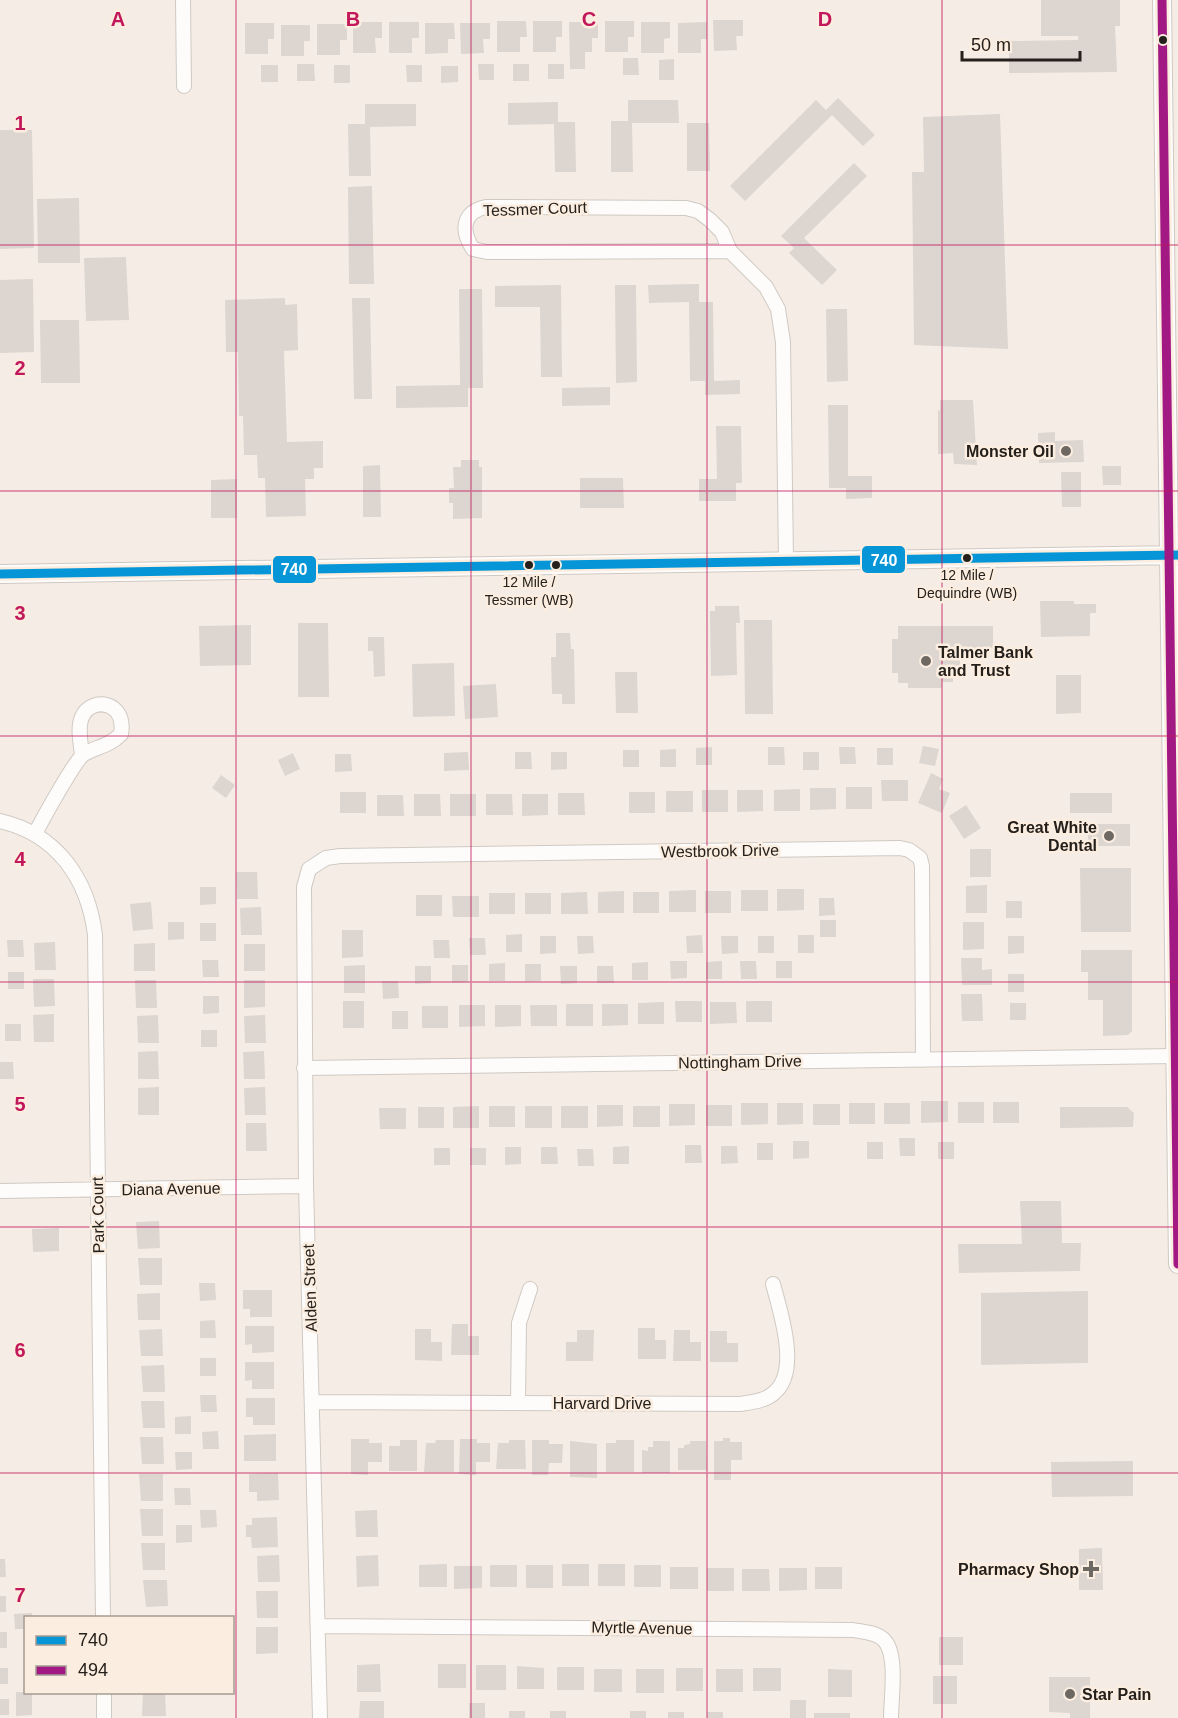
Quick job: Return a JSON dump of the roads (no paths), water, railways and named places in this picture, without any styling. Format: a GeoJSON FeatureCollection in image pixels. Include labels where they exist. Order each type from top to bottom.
{"type":"FeatureCollection","features":[{"type":"Feature","properties":{"kind":"main road"},"geometry":{"type":"LineString","coordinates":[[1162,0],[1174,556],[1178,1264]]}},
{"type":"Feature","properties":{"kind":"main road"},"geometry":{"type":"LineString","coordinates":[[0,574],[1174,556]]}},
{"type":"Feature","properties":{"kind":"street"},"geometry":{"type":"LineString","coordinates":[[183,0],[184,86]]}},
{"type":"Feature","properties":{"kind":"street","name":"Tessmer Court"},"geometry":{"type":"LineString","coordinates":[[730,251],[487,252],[473,249],[465,231],[471,215],[477,209],[486,207],[686,207],[698,211],[722,231],[730,251],[766,287],[778,309],[781,323],[786,561]]}},
{"type":"Feature","properties":{"kind":"street"},"geometry":{"type":"LineString","coordinates":[[35,834],[82,755]]}},
{"type":"Feature","properties":{"kind":"street","name":"Park Court"},"geometry":{"type":"LineString","coordinates":[[0,821],[35,834],[65,859],[87,896],[93,916],[103,1616]]}},
{"type":"Feature","properties":{"kind":"street","name":"Westbrook Drive"},"geometry":{"type":"LineString","coordinates":[[316,863],[326,858],[340,856],[909,850],[920,858],[921,866],[923,1060]]}},
{"type":"Feature","properties":{"kind":"street","name":"Alden Street"},"geometry":{"type":"LineString","coordinates":[[316,863],[309,869],[304,887],[304,1068],[321,1718]]}},
{"type":"Feature","properties":{"kind":"street","name":"Nottingham Drive"},"geometry":{"type":"LineString","coordinates":[[304,1068],[1176,1056]]}},
{"type":"Feature","properties":{"kind":"street","name":"Diana Avenue"},"geometry":{"type":"LineString","coordinates":[[0,1191],[306,1186]]}},
{"type":"Feature","properties":{"kind":"street","name":"Harvard Drive"},"geometry":{"type":"LineString","coordinates":[[314,1402],[740,1404],[759,1401],[775,1392],[783,1381],[787,1366],[787,1345],[773,1284]]}},
{"type":"Feature","properties":{"kind":"street"},"geometry":{"type":"LineString","coordinates":[[518,1402],[519,1323],[531,1289]]}},
{"type":"Feature","properties":{"kind":"street","name":"Myrtle Avenue"},"geometry":{"type":"LineString","coordinates":[[318,1626],[868,1632],[883,1639],[890,1649],[891,1718]]}},
{"type":"Feature","properties":{"kind":"street"},"geometry":{"type":"LineString","coordinates":[[104,1694],[104,1718]]}},
{"type":"Feature","properties":{"kind":"place","name":"Monster Oil"},"geometry":{"type":"Point","coordinates":[1066,451]}},
{"type":"Feature","properties":{"kind":"place","name":"12 Mile / Dequindre (WB)"},"geometry":{"type":"Point","coordinates":[967,558]}},
{"type":"Feature","properties":{"kind":"place","name":"12 Mile / Tessmer (WB)"},"geometry":{"type":"Point","coordinates":[529,565]}},
{"type":"Feature","properties":{"kind":"place","name":"Talmer Bank and Trust"},"geometry":{"type":"Point","coordinates":[926,661]}},
{"type":"Feature","properties":{"kind":"place","name":"Great White Dental"},"geometry":{"type":"Point","coordinates":[1109,836]}},
{"type":"Feature","properties":{"kind":"place","name":"Pharmacy Shop"},"geometry":{"type":"Point","coordinates":[1091,1569]}},
{"type":"Feature","properties":{"kind":"place","name":"Star Pain"},"geometry":{"type":"Point","coordinates":[1070,1694]}}]}
